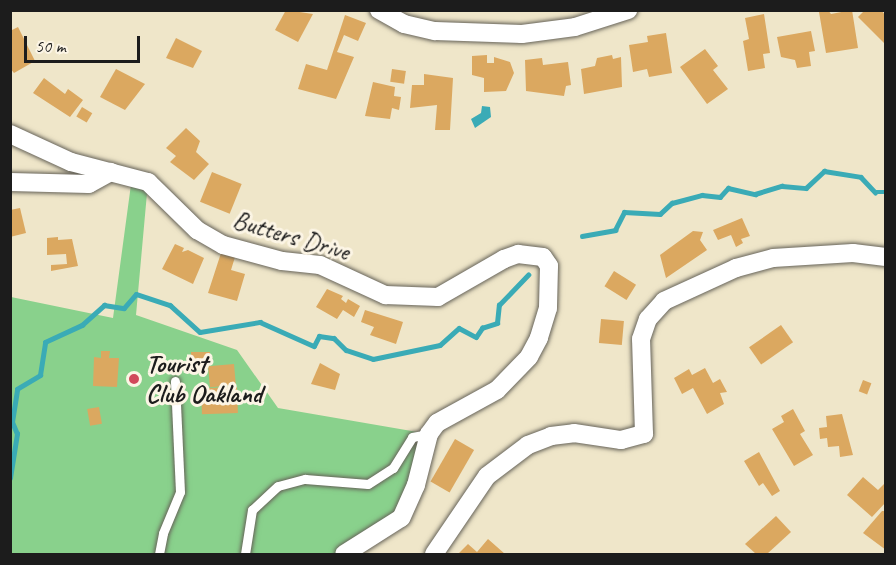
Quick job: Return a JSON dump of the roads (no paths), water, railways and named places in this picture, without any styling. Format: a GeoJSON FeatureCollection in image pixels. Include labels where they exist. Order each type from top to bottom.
{"type":"FeatureCollection","features":[{"type":"Feature","properties":{"kind":"street"},"geometry":{"type":"LineString","coordinates":[[379,10],[404,24],[435,31],[522,34],[575,27],[627,10]]}},
{"type":"Feature","properties":{"kind":"street","name":"Butters Drive"},"geometry":{"type":"LineString","coordinates":[[10,134],[71,162],[148,182],[197,230],[223,245],[282,261],[320,265],[385,296],[438,297],[504,259],[518,254],[543,257],[549,266],[548,308],[539,338],[529,357],[497,390],[436,423],[429,434]]}},
{"type":"Feature","properties":{"kind":"street"},"geometry":{"type":"LineString","coordinates":[[10,182],[89,184],[111,172]]}},
{"type":"Feature","properties":{"kind":"street"},"geometry":{"type":"LineString","coordinates":[[434,555],[487,476],[528,445],[551,436],[574,433],[621,440],[644,434],[642,339],[648,319],[664,301],[735,268],[773,258],[853,253],[885,257]]}},
{"type":"Feature","properties":{"kind":"street"},"geometry":{"type":"LineString","coordinates":[[344,555],[401,518],[416,485],[429,434]]}},
{"type":"Feature","properties":{"kind":"lane"},"geometry":{"type":"LineString","coordinates":[[159,555],[163,533],[180,492],[175,381]]}},
{"type":"Feature","properties":{"kind":"lane"},"geometry":{"type":"LineString","coordinates":[[245,555],[252,510],[278,486],[305,479],[368,484],[393,468],[412,437],[429,434]]}},
{"type":"Feature","properties":{"kind":"water"},"geometry":{"type":"Polygon","coordinates":[[[482,106],[490,107],[491,117],[475,128],[471,119],[481,113],[482,106]]]}},
{"type":"Feature","properties":{"kind":"waterway"},"geometry":{"type":"LineString","coordinates":[[582,236],[615,230],[624,212],[660,214],[672,203],[702,195],[720,197],[728,188],[755,194],[782,186],[806,188],[824,171],[861,177],[875,192],[886,192]]}},
{"type":"Feature","properties":{"kind":"waterway"},"geometry":{"type":"LineString","coordinates":[[10,478],[17,434],[12,422],[17,389],[40,375],[45,342],[82,325],[104,305],[124,308],[136,294],[170,305],[200,332],[260,322],[314,346],[319,336],[334,338],[346,350],[373,359],[440,345],[459,328],[476,337],[482,328],[497,323],[499,305],[528,275]]}},
{"type":"Feature","properties":{"kind":"place","name":"Tourist Club Oakland"},"geometry":{"type":"Point","coordinates":[134,379]}}]}
